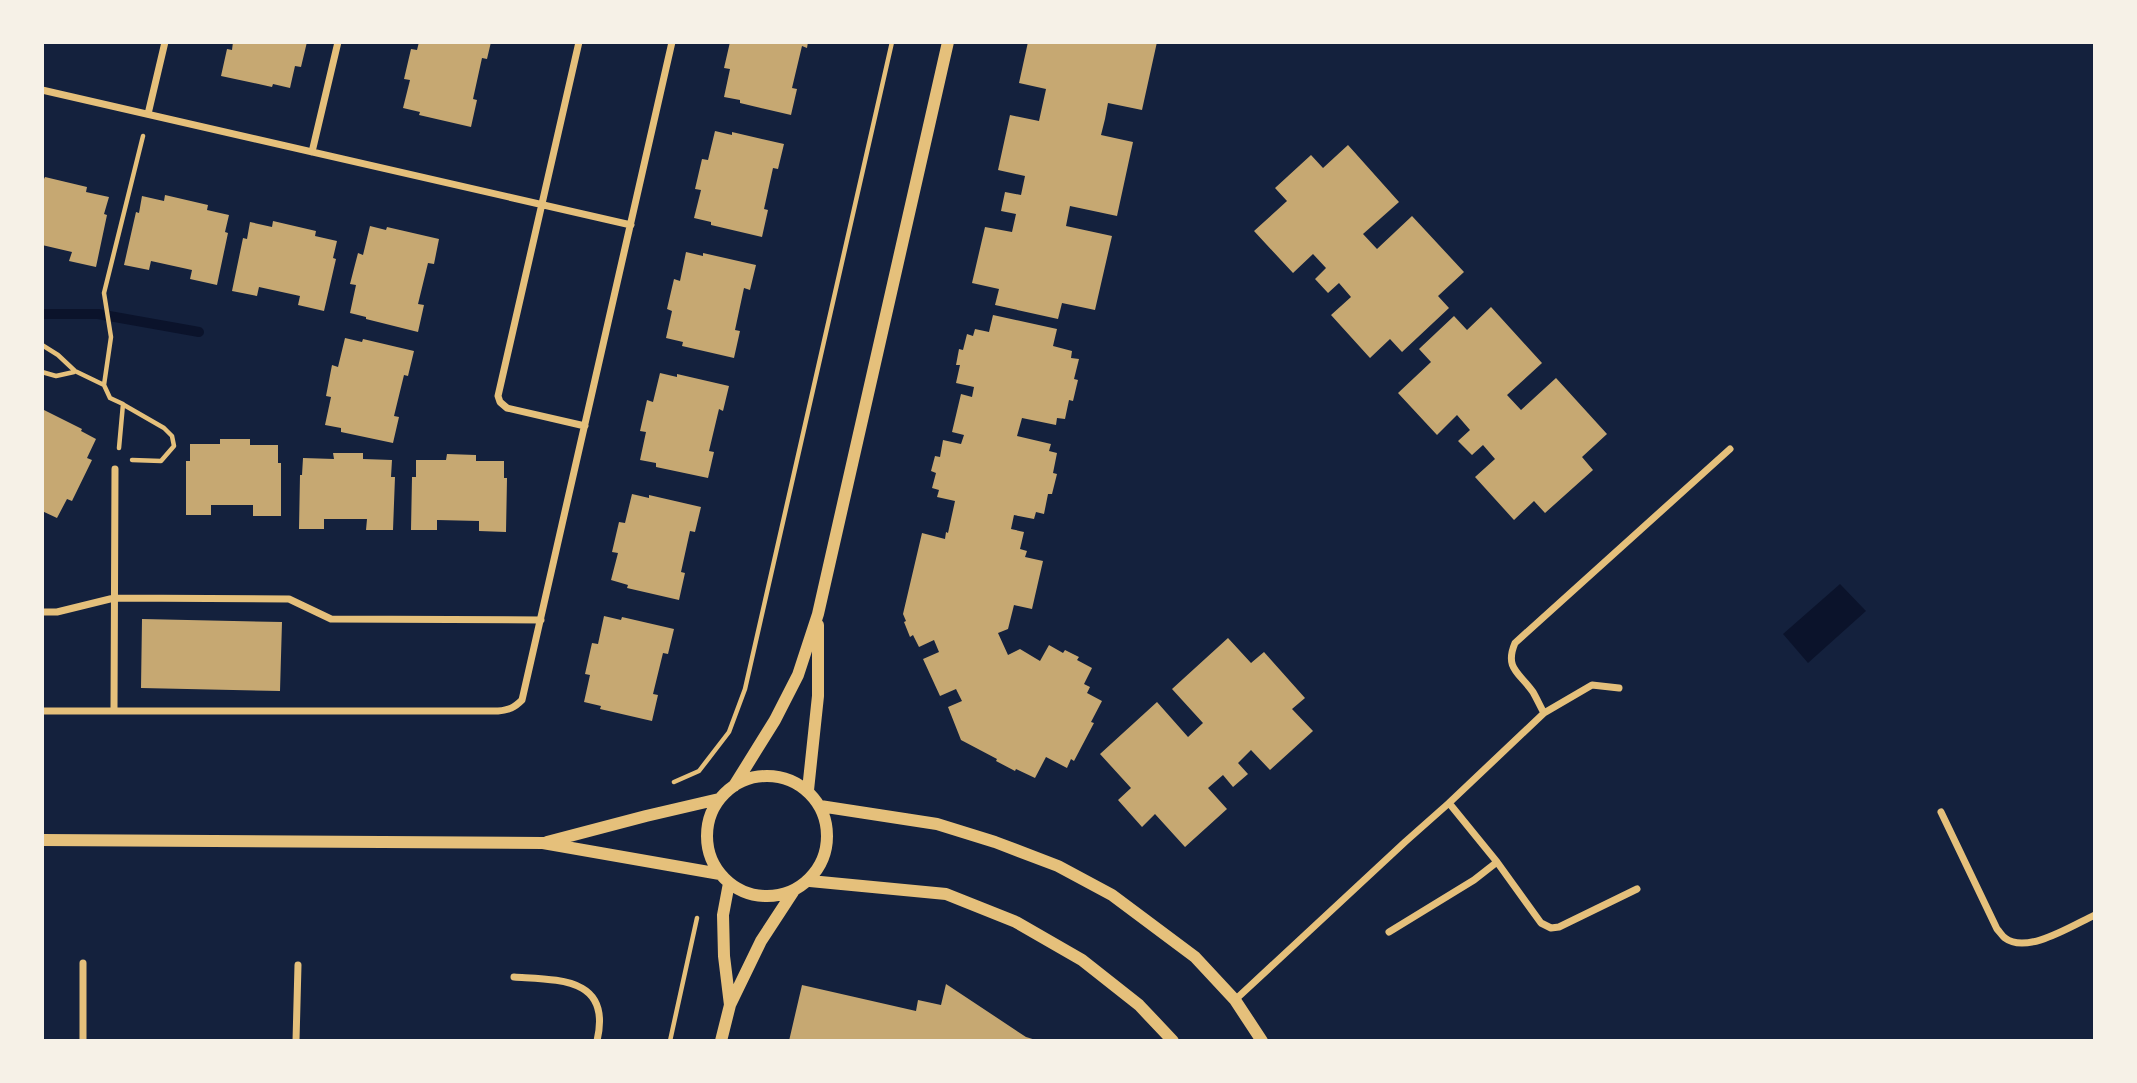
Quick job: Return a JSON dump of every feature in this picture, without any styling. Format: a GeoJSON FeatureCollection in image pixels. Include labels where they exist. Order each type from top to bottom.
{"type":"FeatureCollection","features":[{"type":"Feature","properties":{"kind":"street"},"geometry":{"type":"LineString","coordinates":[[148,114],[165,42]]}},
{"type":"Feature","properties":{"kind":"street"},"geometry":{"type":"LineString","coordinates":[[312,152],[338,42]]}},
{"type":"Feature","properties":{"kind":"street"},"geometry":{"type":"LineString","coordinates":[[579,42],[498,396],[507,408],[585,426]]}},
{"type":"Feature","properties":{"kind":"street"},"geometry":{"type":"LineString","coordinates":[[42,711],[507,710],[522,700],[673,42]]}},
{"type":"Feature","properties":{"kind":"street"},"geometry":{"type":"LineString","coordinates":[[734,786],[775,720],[798,675],[818,614],[948,42]]}},
{"type":"Feature","properties":{"kind":"street"},"geometry":{"type":"LineString","coordinates":[[42,90],[631,225]]}},
{"type":"Feature","properties":{"kind":"street"},"geometry":{"type":"LineString","coordinates":[[1544,712],[1532,691],[1513,669],[1509,656],[1515,643],[1730,450]]}},
{"type":"Feature","properties":{"kind":"street"},"geometry":{"type":"LineString","coordinates":[[114,711],[115,469]]}},
{"type":"Feature","properties":{"kind":"street"},"geometry":{"type":"LineString","coordinates":[[42,612],[57,612],[114,598],[289,599],[331,618],[541,620]]}},
{"type":"Feature","properties":{"kind":"street"},"geometry":{"type":"LineString","coordinates":[[808,790],[818,696],[818,614]]}},
{"type":"Feature","properties":{"kind":"street"},"geometry":{"type":"LineString","coordinates":[[1235,1000],[1544,712],[1592,685],[1619,688]]}},
{"type":"Feature","properties":{"kind":"street"},"geometry":{"type":"LineString","coordinates":[[42,839],[543,843],[718,876],[753,896],[773,897],[793,892],[810,881],[822,864],[828,845],[827,824],[820,806],[808,790],[791,780],[772,776],[752,777],[734,786],[719,799],[710,817],[707,837],[710,857],[718,876],[730,1005]]}},
{"type":"Feature","properties":{"kind":"street"},"geometry":{"type":"LineString","coordinates":[[543,843],[719,799]]}},
{"type":"Feature","properties":{"kind":"street"},"geometry":{"type":"LineString","coordinates":[[1448,803],[1542,923],[1551,928],[1559,927],[1637,889]]}},
{"type":"Feature","properties":{"kind":"street"},"geometry":{"type":"LineString","coordinates":[[820,806],[937,824],[1058,866],[1112,895],[1195,957],[1235,1000],[1262,1041]]}},
{"type":"Feature","properties":{"kind":"street"},"geometry":{"type":"LineString","coordinates":[[1941,812],[1997,929],[2005,939],[2024,944],[2038,942],[2095,915]]}},
{"type":"Feature","properties":{"kind":"street"},"geometry":{"type":"LineString","coordinates":[[1389,932],[1497,863]]}},
{"type":"Feature","properties":{"kind":"street"},"geometry":{"type":"LineString","coordinates":[[810,881],[946,894],[1016,922],[1082,960],[1139,1005],[1173,1041]]}},
{"type":"Feature","properties":{"kind":"street"},"geometry":{"type":"LineString","coordinates":[[721,1041],[730,1005],[761,941],[793,892]]}},
{"type":"Feature","properties":{"kind":"street"},"geometry":{"type":"LineString","coordinates":[[83,963],[83,1041]]}},
{"type":"Feature","properties":{"kind":"street"},"geometry":{"type":"LineString","coordinates":[[296,1041],[298,965]]}},
{"type":"Feature","properties":{"kind":"street"},"geometry":{"type":"LineString","coordinates":[[514,977],[567,981],[585,990],[593,998],[600,1019],[597,1041]]}},
{"type":"Feature","properties":{"kind":"path"},"geometry":{"type":"LineString","coordinates":[[646,816],[647,797],[666,785],[699,771],[729,732],[745,689],[892,42]]}},
{"type":"Feature","properties":{"kind":"path"},"geometry":{"type":"LineString","coordinates":[[117,460],[161,461],[174,446],[172,436],[164,428],[110,398],[104,384],[111,337],[104,293],[148,114]]}},
{"type":"Feature","properties":{"kind":"path"},"geometry":{"type":"LineString","coordinates":[[42,345],[58,355],[75,372],[104,384]]}},
{"type":"Feature","properties":{"kind":"path"},"geometry":{"type":"LineString","coordinates":[[42,372],[56,376],[75,372]]}},
{"type":"Feature","properties":{"kind":"path"},"geometry":{"type":"LineString","coordinates":[[115,469],[123,404]]}},
{"type":"Feature","properties":{"kind":"path"},"geometry":{"type":"LineString","coordinates":[[670,1041],[718,876]]}},
{"type":"Feature","properties":{"kind":"water"},"geometry":{"type":"Polygon","coordinates":[[[1840,584],[1866,611],[1808,663],[1783,634],[1840,584]]]}},
{"type":"Feature","properties":{"kind":"building"},"geometry":{"type":"Polygon","coordinates":[[[233,42],[307,42],[301,67],[295,66],[290,88],[221,76],[227,49],[232,50],[233,42]]]}},
{"type":"Feature","properties":{"kind":"building"},"geometry":{"type":"Polygon","coordinates":[[[419,42],[491,42],[487,59],[482,58],[473,99],[477,100],[471,127],[419,115],[420,112],[403,108],[410,80],[404,79],[411,49],[417,50],[419,42]]]}},
{"type":"Feature","properties":{"kind":"building"},"geometry":{"type":"Polygon","coordinates":[[[730,42],[808,42],[807,48],[802,46],[792,88],[797,89],[791,115],[724,97],[730,69],[724,68],[730,42]]]}},
{"type":"Feature","properties":{"kind":"building"},"geometry":{"type":"Polygon","coordinates":[[[1028,42],[1157,42],[1142,110],[1108,103],[1101,135],[1133,142],[1117,216],[1070,206],[1066,226],[1112,236],[1095,310],[1062,303],[1058,319],[995,305],[999,289],[972,283],[985,227],[1012,232],[1016,214],[1001,211],[1005,192],[1021,195],[1025,176],[998,170],[1010,115],[1039,121],[1046,89],[1019,83],[1028,42]]]}},
{"type":"Feature","properties":{"kind":"building"},"geometry":{"type":"Polygon","coordinates":[[[715,131],[732,135],[732,132],[784,144],[778,169],[773,168],[764,209],[768,210],[762,237],[711,225],[711,222],[694,218],[701,190],[695,189],[702,159],[708,160],[715,131]]]}},
{"type":"Feature","properties":{"kind":"building"},"geometry":{"type":"Polygon","coordinates":[[[1348,145],[1399,202],[1363,234],[1377,249],[1412,216],[1464,272],[1438,296],[1449,308],[1402,352],[1390,339],[1370,358],[1331,315],[1351,297],[1339,283],[1328,293],[1315,279],[1326,268],[1313,254],[1293,273],[1254,231],[1287,201],[1275,188],[1311,155],[1323,168],[1348,145]]]}},
{"type":"Feature","properties":{"kind":"building"},"geometry":{"type":"Polygon","coordinates":[[[45,177],[87,187],[86,192],[109,197],[96,267],[69,261],[72,252],[42,245],[42,183],[45,177]]]}},
{"type":"Feature","properties":{"kind":"building"},"geometry":{"type":"Polygon","coordinates":[[[165,195],[208,205],[207,210],[229,215],[217,285],[190,279],[192,270],[151,261],[149,270],[124,265],[142,196],[164,201],[165,195]]]}},
{"type":"Feature","properties":{"kind":"building"},"geometry":{"type":"Polygon","coordinates":[[[273,221],[316,231],[315,236],[337,241],[333,258],[336,259],[324,311],[298,305],[300,296],[259,287],[257,296],[232,291],[243,238],[247,239],[250,222],[272,227],[273,221]]]}},
{"type":"Feature","properties":{"kind":"building"},"geometry":{"type":"Polygon","coordinates":[[[370,226],[386,230],[387,227],[439,239],[434,264],[428,263],[418,304],[424,305],[418,332],[350,313],[356,285],[350,284],[358,253],[363,255],[370,226]]]}},
{"type":"Feature","properties":{"kind":"building"},"geometry":{"type":"Polygon","coordinates":[[[686,252],[703,256],[703,253],[756,265],[750,290],[744,288],[735,330],[740,331],[734,358],[682,346],[683,342],[666,338],[672,311],[667,309],[674,279],[680,281],[686,252]]]}},
{"type":"Feature","properties":{"kind":"building"},"geometry":{"type":"Polygon","coordinates":[[[1491,307],[1542,363],[1507,395],[1521,410],[1556,378],[1607,434],[1582,457],[1593,470],[1545,513],[1534,501],[1514,520],[1475,477],[1495,459],[1483,445],[1472,455],[1458,441],[1470,430],[1457,415],[1437,435],[1398,393],[1431,362],[1419,349],[1454,316],[1467,330],[1491,307]]]}},
{"type":"Feature","properties":{"kind":"building"},"geometry":{"type":"Polygon","coordinates":[[[993,315],[1057,329],[1053,346],[1072,351],[1071,358],[1079,359],[1074,379],[1078,380],[1073,401],[1069,400],[1065,419],[1057,418],[1056,425],[1022,418],[1017,436],[1051,444],[1049,451],[1057,453],[1053,473],[1057,474],[1052,494],[1048,494],[1044,514],[1036,512],[1034,519],[1014,515],[1011,529],[1024,532],[1020,549],[1027,551],[1025,557],[1043,561],[1032,609],[1014,605],[1008,629],[998,633],[1008,655],[1020,649],[1040,661],[1049,645],[1063,653],[1065,650],[1079,657],[1077,660],[1092,668],[1084,684],[1090,687],[1087,693],[1102,701],[1074,761],[1071,759],[1067,768],[1046,757],[1035,778],[1016,769],[1015,771],[961,740],[948,707],[962,701],[956,689],[940,696],[923,659],[939,652],[934,640],[919,647],[913,635],[910,637],[903,614],[922,533],[945,539],[955,501],[937,497],[939,490],[932,488],[936,473],[931,471],[935,456],[940,457],[943,440],[961,444],[964,435],[952,432],[961,394],[972,397],[974,387],[956,383],[960,365],[956,365],[959,349],[963,350],[967,334],[973,336],[975,329],[989,332],[993,315]]]}},
{"type":"Feature","properties":{"kind":"building"},"geometry":{"type":"Polygon","coordinates":[[[345,338],[362,342],[363,339],[414,351],[408,376],[404,375],[394,416],[399,417],[393,443],[341,432],[341,428],[325,425],[331,397],[326,396],[332,365],[338,367],[345,338]]]}},
{"type":"Feature","properties":{"kind":"building"},"geometry":{"type":"Polygon","coordinates":[[[660,373],[677,377],[677,374],[729,386],[723,411],[719,409],[709,451],[714,452],[708,478],[656,467],[656,463],[640,460],[646,432],[640,431],[647,400],[653,402],[660,373]]]}},
{"type":"Feature","properties":{"kind":"building"},"geometry":{"type":"Polygon","coordinates":[[[42,409],[96,439],[87,458],[92,460],[72,501],[67,499],[57,518],[42,511],[42,409]]]}},
{"type":"Feature","properties":{"kind":"building"},"geometry":{"type":"Polygon","coordinates":[[[220,439],[250,439],[250,445],[278,445],[278,463],[281,463],[281,516],[253,516],[253,505],[211,505],[211,515],[186,515],[186,461],[190,461],[190,444],[220,444],[220,439]]]}},
{"type":"Feature","properties":{"kind":"building"},"geometry":{"type":"Polygon","coordinates":[[[333,453],[363,453],[363,459],[392,460],[391,477],[395,477],[393,530],[366,530],[367,519],[324,519],[324,529],[299,529],[303,458],[334,459],[333,453]]]}},
{"type":"Feature","properties":{"kind":"building"},"geometry":{"type":"Polygon","coordinates":[[[447,454],[476,455],[476,461],[504,461],[504,478],[507,478],[506,532],[479,531],[479,521],[437,520],[437,530],[411,530],[412,477],[416,477],[416,460],[446,460],[447,454]]]}},
{"type":"Feature","properties":{"kind":"building"},"geometry":{"type":"Polygon","coordinates":[[[632,494],[649,498],[649,495],[701,507],[695,532],[690,531],[681,572],[685,573],[679,600],[627,588],[628,585],[611,580],[618,553],[612,552],[619,522],[625,523],[632,494]]]}},
{"type":"Feature","properties":{"kind":"building"},"geometry":{"type":"Polygon","coordinates":[[[604,616],[621,620],[622,617],[674,629],[668,654],[663,653],[653,694],[658,695],[652,721],[600,709],[601,706],[584,702],[590,675],[585,674],[592,643],[598,644],[604,616]]]}},
{"type":"Feature","properties":{"kind":"building"},"geometry":{"type":"Polygon","coordinates":[[[142,619],[282,622],[280,691],[141,688],[142,619]]]}},
{"type":"Feature","properties":{"kind":"building"},"geometry":{"type":"Polygon","coordinates":[[[1228,638],[1251,663],[1264,652],[1305,698],[1292,709],[1313,731],[1270,770],[1251,750],[1238,763],[1248,774],[1233,787],[1223,775],[1208,788],[1227,809],[1185,847],[1155,814],[1142,827],[1118,800],[1131,788],[1100,754],[1157,702],[1188,737],[1203,723],[1172,689],[1228,638]]]}},
{"type":"Feature","properties":{"kind":"building"},"geometry":{"type":"Polygon","coordinates":[[[946,984],[1026,1037],[1039,1041],[789,1041],[802,985],[916,1011],[918,1000],[941,1005],[946,984]]]}},
{"type":"Feature","properties":{"kind":"waterway"},"geometry":{"type":"LineString","coordinates":[[42,314],[98,314],[199,332]]}}]}
